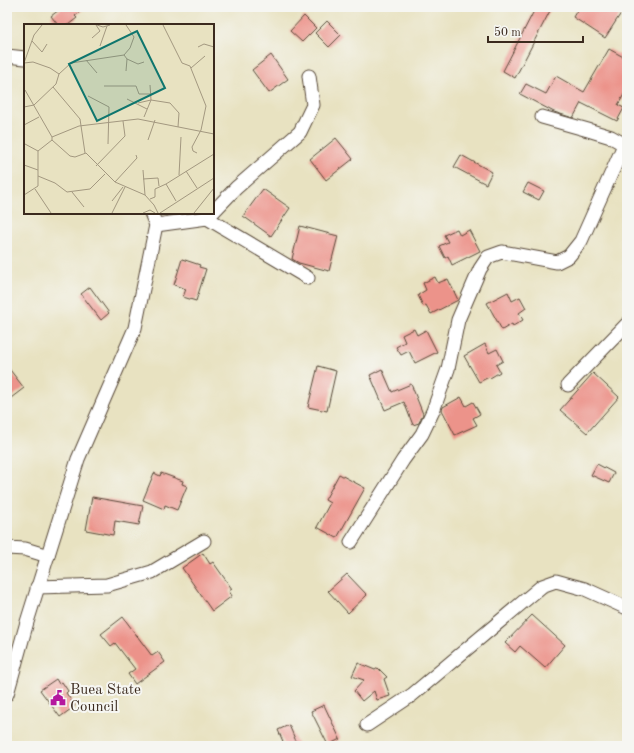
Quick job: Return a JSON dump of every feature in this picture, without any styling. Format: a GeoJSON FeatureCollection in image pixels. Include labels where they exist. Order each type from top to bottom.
{"type":"FeatureCollection","features":[{"type":"Feature","properties":{"kind":"street"},"geometry":{"type":"LineString","coordinates":[[7,56],[24,58]]}},
{"type":"Feature","properties":{"kind":"street"},"geometry":{"type":"LineString","coordinates":[[214,211],[236,188],[300,132],[313,105],[309,76]]}},
{"type":"Feature","properties":{"kind":"street"},"geometry":{"type":"LineString","coordinates":[[351,542],[403,460],[422,434],[433,411],[448,369],[458,320],[480,269],[488,257],[502,252],[557,262],[569,256],[581,241],[626,146],[611,138],[588,130],[542,117]]}},
{"type":"Feature","properties":{"kind":"street"},"geometry":{"type":"LineString","coordinates":[[7,694],[37,587],[78,459],[135,328],[154,219],[211,214],[308,278]]}},
{"type":"Feature","properties":{"kind":"street"},"geometry":{"type":"LineString","coordinates":[[568,385],[627,324]]}},
{"type":"Feature","properties":{"kind":"street"},"geometry":{"type":"LineString","coordinates":[[37,587],[107,585],[152,572],[204,541]]}},
{"type":"Feature","properties":{"kind":"street"},"geometry":{"type":"LineString","coordinates":[[7,548],[26,549],[48,556]]}},
{"type":"Feature","properties":{"kind":"street"},"geometry":{"type":"LineString","coordinates":[[367,724],[412,695],[542,586],[556,581],[585,589],[627,608]]}},
{"type":"Feature","properties":{"kind":"building"},"geometry":{"type":"Polygon","coordinates":[[[63,7],[86,7],[75,16],[77,18],[69,24],[57,24],[51,16],[63,7]]]}},
{"type":"Feature","properties":{"kind":"building"},"geometry":{"type":"Polygon","coordinates":[[[536,7],[552,7],[515,78],[503,71],[536,7]]]}},
{"type":"Feature","properties":{"kind":"building"},"geometry":{"type":"Polygon","coordinates":[[[579,7],[625,7],[605,38],[573,17],[579,7]]]}},
{"type":"Feature","properties":{"kind":"building"},"geometry":{"type":"Polygon","coordinates":[[[304,16],[316,28],[302,42],[290,31],[304,16]]]}},
{"type":"Feature","properties":{"kind":"building"},"geometry":{"type":"Polygon","coordinates":[[[327,21],[341,35],[329,47],[315,33],[327,21]]]}},
{"type":"Feature","properties":{"kind":"building"},"geometry":{"type":"Polygon","coordinates":[[[609,49],[627,59],[627,89],[618,105],[624,108],[617,121],[581,103],[573,118],[554,112],[520,94],[526,84],[546,94],[556,76],[584,92],[609,49]]]}},
{"type":"Feature","properties":{"kind":"building"},"geometry":{"type":"Polygon","coordinates":[[[271,55],[288,79],[269,93],[252,70],[271,55]]]}},
{"type":"Feature","properties":{"kind":"building"},"geometry":{"type":"Polygon","coordinates":[[[336,138],[353,159],[326,180],[310,159],[336,138]]]}},
{"type":"Feature","properties":{"kind":"building"},"geometry":{"type":"Polygon","coordinates":[[[461,155],[492,172],[486,184],[454,167],[461,155]]]}},
{"type":"Feature","properties":{"kind":"building"},"geometry":{"type":"Polygon","coordinates":[[[528,183],[544,191],[539,200],[523,192],[528,183]]]}},
{"type":"Feature","properties":{"kind":"building"},"geometry":{"type":"Polygon","coordinates":[[[263,189],[290,208],[271,236],[243,216],[263,189]]]}},
{"type":"Feature","properties":{"kind":"building"},"geometry":{"type":"Polygon","coordinates":[[[300,226],[338,236],[329,271],[299,263],[292,259],[300,226]]]}},
{"type":"Feature","properties":{"kind":"building"},"geometry":{"type":"Polygon","coordinates":[[[457,229],[460,235],[469,230],[480,251],[452,265],[448,256],[445,258],[439,246],[448,242],[444,235],[457,229]]]}},
{"type":"Feature","properties":{"kind":"building"},"geometry":{"type":"Polygon","coordinates":[[[182,259],[200,265],[199,267],[206,269],[196,301],[183,297],[186,289],[174,285],[182,259]]]}},
{"type":"Feature","properties":{"kind":"building"},"geometry":{"type":"Polygon","coordinates":[[[435,277],[438,283],[448,279],[458,300],[431,314],[426,305],[423,306],[418,295],[426,290],[423,283],[435,277]]]}},
{"type":"Feature","properties":{"kind":"building"},"geometry":{"type":"Polygon","coordinates":[[[90,287],[109,313],[101,320],[81,294],[90,287]]]}},
{"type":"Feature","properties":{"kind":"building"},"geometry":{"type":"Polygon","coordinates":[[[508,292],[512,301],[520,297],[526,308],[519,313],[523,320],[502,330],[487,303],[508,292]]]}},
{"type":"Feature","properties":{"kind":"building"},"geometry":{"type":"Polygon","coordinates":[[[414,329],[417,335],[426,330],[437,352],[415,363],[409,351],[401,355],[396,347],[405,342],[402,335],[414,329]]]}},
{"type":"Feature","properties":{"kind":"building"},"geometry":{"type":"Polygon","coordinates":[[[485,344],[489,353],[497,349],[503,361],[496,365],[500,372],[479,382],[464,356],[485,344]]]}},
{"type":"Feature","properties":{"kind":"building"},"geometry":{"type":"Polygon","coordinates":[[[7,366],[24,388],[7,401],[7,366]]]}},
{"type":"Feature","properties":{"kind":"building"},"geometry":{"type":"Polygon","coordinates":[[[318,366],[336,371],[327,411],[308,407],[318,366]]]}},
{"type":"Feature","properties":{"kind":"building"},"geometry":{"type":"Polygon","coordinates":[[[382,369],[392,392],[411,384],[423,414],[419,423],[413,425],[404,402],[385,410],[370,375],[382,369]]]}},
{"type":"Feature","properties":{"kind":"building"},"geometry":{"type":"Polygon","coordinates":[[[593,373],[619,397],[587,433],[560,410],[593,373]]]}},
{"type":"Feature","properties":{"kind":"building"},"geometry":{"type":"Polygon","coordinates":[[[461,397],[466,406],[473,402],[480,414],[473,418],[477,425],[455,435],[442,410],[443,407],[461,397]]]}},
{"type":"Feature","properties":{"kind":"building"},"geometry":{"type":"Polygon","coordinates":[[[597,464],[614,473],[609,483],[591,475],[597,464]]]}},
{"type":"Feature","properties":{"kind":"building"},"geometry":{"type":"Polygon","coordinates":[[[154,473],[160,476],[161,473],[183,481],[182,484],[187,486],[177,510],[165,505],[164,509],[143,500],[154,473]]]}},
{"type":"Feature","properties":{"kind":"building"},"geometry":{"type":"Polygon","coordinates":[[[339,474],[365,488],[337,538],[317,527],[330,503],[325,500],[339,474]]]}},
{"type":"Feature","properties":{"kind":"building"},"geometry":{"type":"Polygon","coordinates":[[[92,497],[143,506],[139,525],[115,521],[113,535],[86,530],[92,497]]]}},
{"type":"Feature","properties":{"kind":"building"},"geometry":{"type":"Polygon","coordinates":[[[203,553],[210,564],[213,562],[232,589],[229,591],[232,596],[212,611],[182,568],[203,553]]]}},
{"type":"Feature","properties":{"kind":"building"},"geometry":{"type":"Polygon","coordinates":[[[347,574],[367,595],[348,613],[328,591],[347,574]]]}},
{"type":"Feature","properties":{"kind":"building"},"geometry":{"type":"Polygon","coordinates":[[[532,615],[565,645],[545,668],[520,646],[515,652],[505,643],[532,615]]]}},
{"type":"Feature","properties":{"kind":"building"},"geometry":{"type":"Polygon","coordinates":[[[123,617],[152,656],[158,652],[165,662],[135,684],[128,674],[135,669],[115,643],[111,646],[101,634],[123,617]]]}},
{"type":"Feature","properties":{"kind":"building"},"geometry":{"type":"Polygon","coordinates":[[[358,663],[375,670],[378,668],[387,677],[384,679],[390,696],[377,700],[374,691],[362,701],[354,691],[364,680],[352,676],[358,663]]]}},
{"type":"Feature","properties":{"kind":"building","name":"Buea State Council"},"geometry":{"type":"Polygon","coordinates":[[[56,679],[59,684],[62,682],[68,691],[66,693],[75,706],[60,717],[40,690],[56,679]]]}},
{"type":"Feature","properties":{"kind":"building"},"geometry":{"type":"Polygon","coordinates":[[[324,705],[340,739],[328,745],[311,711],[324,705]]]}},
{"type":"Feature","properties":{"kind":"building"},"geometry":{"type":"Polygon","coordinates":[[[289,725],[298,746],[285,746],[278,730],[289,725]]]}},
{"type":"Feature","properties":{"kind":"place","name":"Buea State Council"},"geometry":{"type":"Point","coordinates":[58,698]}}]}
